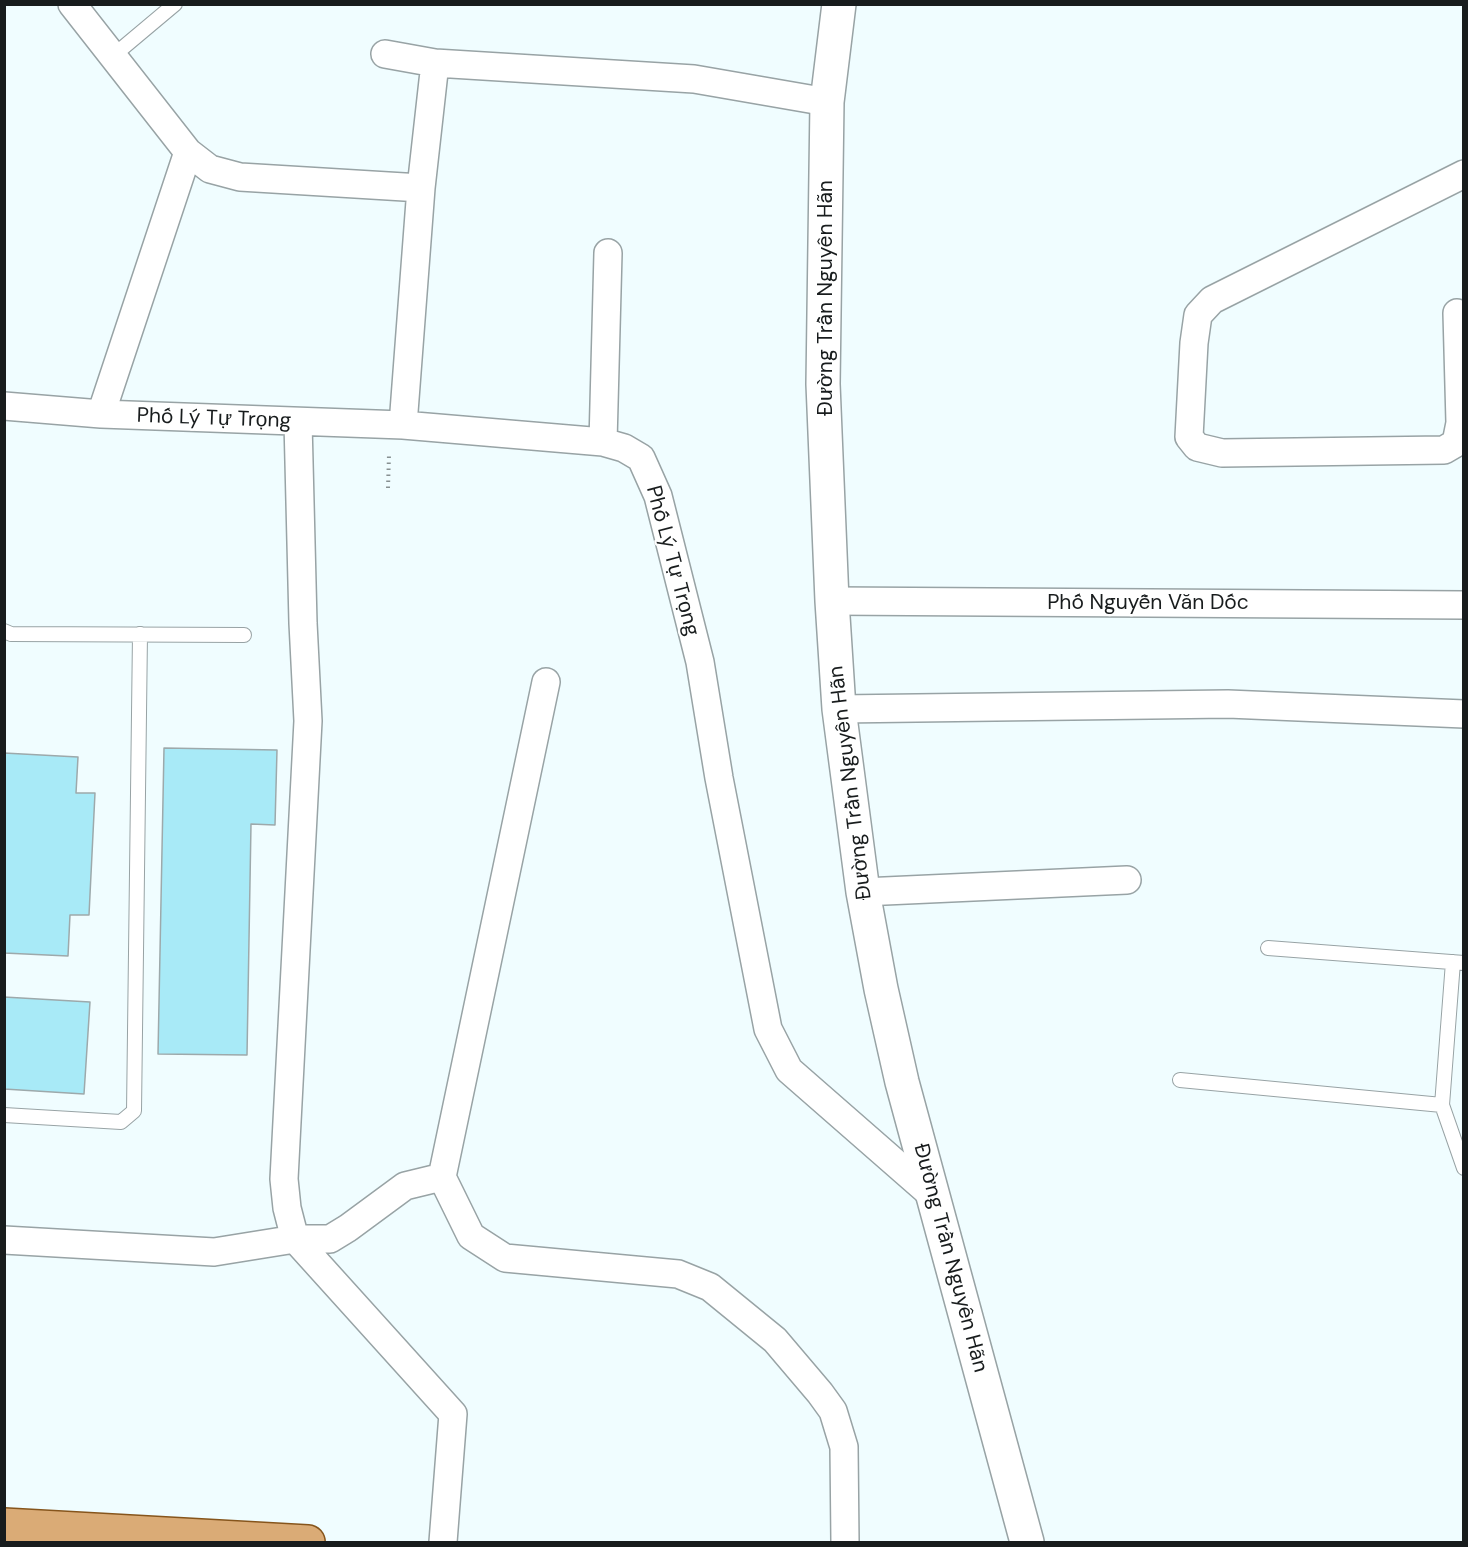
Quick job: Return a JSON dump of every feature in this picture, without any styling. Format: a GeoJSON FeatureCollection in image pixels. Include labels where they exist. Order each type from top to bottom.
{"type":"FeatureCollection","features":[{"type":"Feature","properties":{"kind":"main road"},"geometry":{"type":"LineString","coordinates":[[4,1525],[308,1542]]}},
{"type":"Feature","properties":{"kind":"street"},"geometry":{"type":"LineString","coordinates":[[72,4],[188,152],[210,169],[240,177],[421,188]]}},
{"type":"Feature","properties":{"kind":"street","name":"Đường Trần Nguyên Hãn"},"geometry":{"type":"LineString","coordinates":[[839,4],[827,102],[824,384],[832,601],[839,710],[862,892],[899,1071],[1027,1542]]}},
{"type":"Feature","properties":{"kind":"street"},"geometry":{"type":"LineString","coordinates":[[386,54],[435,63],[694,79],[827,102]]}},
{"type":"Feature","properties":{"kind":"street"},"geometry":{"type":"LineString","coordinates":[[403,425],[421,188],[435,63]]}},
{"type":"Feature","properties":{"kind":"street"},"geometry":{"type":"LineString","coordinates":[[101,414],[188,152]]}},
{"type":"Feature","properties":{"kind":"street"},"geometry":{"type":"LineString","coordinates":[[1457,313],[1460,423],[1456,443],[1444,450],[1222,453],[1197,447],[1189,437],[1194,343],[1198,315],[1212,300],[1464,174]]}},
{"type":"Feature","properties":{"kind":"street"},"geometry":{"type":"LineString","coordinates":[[603,442],[608,253]]}},
{"type":"Feature","properties":{"kind":"street","name":"Phố Lý Tự Trọng"},"geometry":{"type":"LineString","coordinates":[[4,405],[101,414],[403,425],[603,442],[624,448],[641,458],[658,496],[700,662],[719,778],[768,1029],[789,1070],[932,1195]]}},
{"type":"Feature","properties":{"kind":"street"},"geometry":{"type":"LineString","coordinates":[[298,422],[308,721],[284,1179],[286,1208],[295,1239],[453,1414],[443,1542]]}},
{"type":"Feature","properties":{"kind":"street","name":"Phố Nguyễn Văn Dốc"},"geometry":{"type":"LineString","coordinates":[[832,601],[1464,605]]}},
{"type":"Feature","properties":{"kind":"street"},"geometry":{"type":"LineString","coordinates":[[546,682],[442,1177],[471,1236],[505,1258],[678,1274],[710,1287],[775,1340],[833,1412],[844,1447],[845,1542]]}},
{"type":"Feature","properties":{"kind":"street"},"geometry":{"type":"LineString","coordinates":[[839,710],[1228,704],[1464,714]]}},
{"type":"Feature","properties":{"kind":"street"},"geometry":{"type":"LineString","coordinates":[[862,892],[1127,880]]}},
{"type":"Feature","properties":{"kind":"street"},"geometry":{"type":"LineString","coordinates":[[4,1240],[214,1252],[295,1239],[330,1239],[405,1186],[442,1177]]}},
{"type":"Feature","properties":{"kind":"lane"},"geometry":{"type":"LineString","coordinates":[[112,56],[175,4]]}},
{"type":"Feature","properties":{"kind":"lane"},"geometry":{"type":"LineString","coordinates":[[4,631],[11,634],[244,635]]}},
{"type":"Feature","properties":{"kind":"lane"},"geometry":{"type":"LineString","coordinates":[[4,1115],[121,1122],[134,1111],[140,634]]}},
{"type":"Feature","properties":{"kind":"lane"},"geometry":{"type":"LineString","coordinates":[[1268,948],[1458,962],[1442,1105],[1464,1168]]}},
{"type":"Feature","properties":{"kind":"lane"},"geometry":{"type":"LineString","coordinates":[[1180,1080],[1442,1105]]}},
{"type":"Feature","properties":{"kind":"building"},"geometry":{"type":"Polygon","coordinates":[[[164,748],[277,750],[275,825],[251,824],[247,1055],[158,1054],[164,748]]]}},
{"type":"Feature","properties":{"kind":"building"},"geometry":{"type":"Polygon","coordinates":[[[4,753],[78,757],[76,793],[95,793],[89,915],[70,915],[68,956],[4,953],[4,753]]]}},
{"type":"Feature","properties":{"kind":"building"},"geometry":{"type":"Polygon","coordinates":[[[4,997],[90,1002],[84,1094],[4,1089],[4,997]]]}}]}
